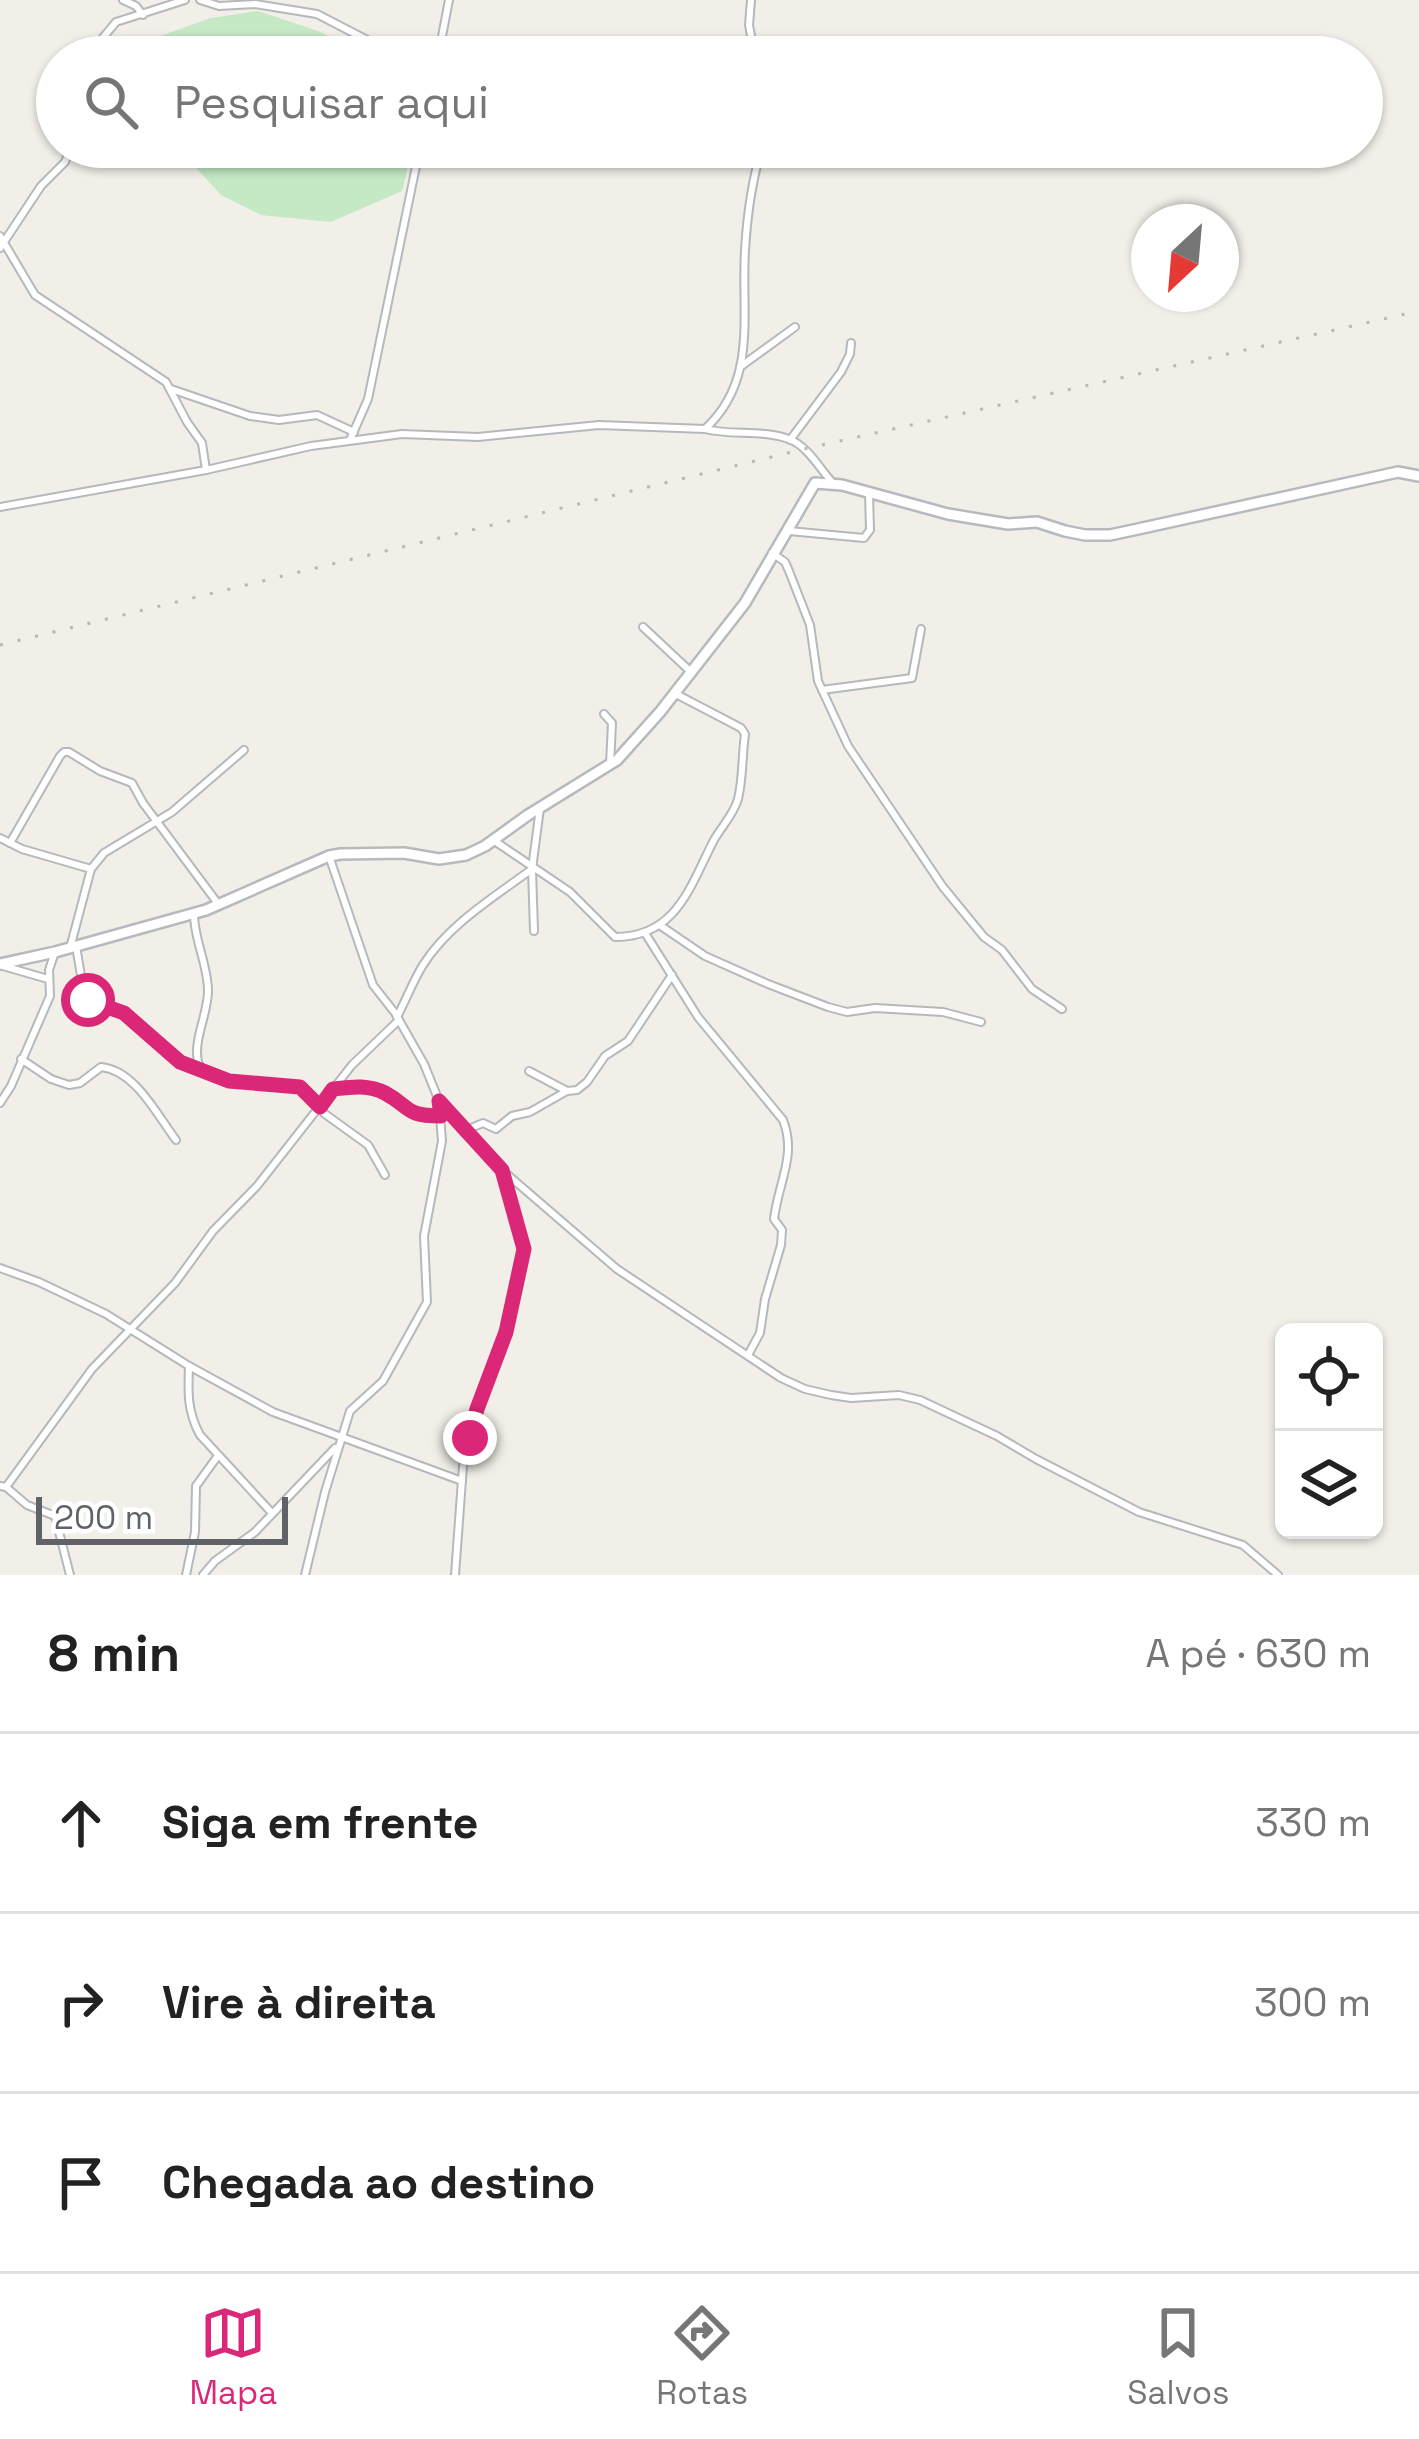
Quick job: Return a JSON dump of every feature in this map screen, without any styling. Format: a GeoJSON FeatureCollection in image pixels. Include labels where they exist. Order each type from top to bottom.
{"type":"FeatureCollection","features":[{"type":"Feature","properties":{"kind":"street"},"geometry":{"type":"LineString","coordinates":[[123,0],[143,15]]}},
{"type":"Feature","properties":{"kind":"street"},"geometry":{"type":"LineString","coordinates":[[103,36],[112,25],[185,0]]}},
{"type":"Feature","properties":{"kind":"street"},"geometry":{"type":"LineString","coordinates":[[200,0],[219,6],[255,4],[317,14],[359,36]]}},
{"type":"Feature","properties":{"kind":"street"},"geometry":{"type":"LineString","coordinates":[[442,36],[449,0]]}},
{"type":"Feature","properties":{"kind":"street"},"geometry":{"type":"LineString","coordinates":[[751,0],[751,36]]}},
{"type":"Feature","properties":{"kind":"street"},"geometry":{"type":"LineString","coordinates":[[59,168],[40,187],[2,243],[34,295],[161,377],[202,443],[206,470]]}},
{"type":"Feature","properties":{"kind":"street"},"geometry":{"type":"LineString","coordinates":[[350,442],[368,399],[416,168]]}},
{"type":"Feature","properties":{"kind":"street"},"geometry":{"type":"LineString","coordinates":[[705,430],[730,400],[738,381],[746,311],[747,228],[756,168]]}},
{"type":"Feature","properties":{"kind":"street"},"geometry":{"type":"LineString","coordinates":[[740,367],[795,327]]}},
{"type":"Feature","properties":{"kind":"street"},"geometry":{"type":"LineString","coordinates":[[790,440],[841,372],[851,343]]}},
{"type":"Feature","properties":{"kind":"street"},"geometry":{"type":"LineString","coordinates":[[171,389],[250,416],[280,420],[317,415],[355,432]]}},
{"type":"Feature","properties":{"kind":"street"},"geometry":{"type":"LineString","coordinates":[[0,507],[206,470],[272,453],[402,434],[478,436],[586,426],[764,434],[790,440],[804,449],[833,484]]}},
{"type":"Feature","properties":{"kind":"street"},"geometry":{"type":"LineString","coordinates":[[0,964],[194,914],[329,856],[404,853],[439,859],[477,851],[631,747],[745,603],[811,486],[820,482],[948,514],[1110,535],[1398,472],[1419,476]]}},
{"type":"Feature","properties":{"kind":"street"},"geometry":{"type":"LineString","coordinates":[[785,531],[864,538],[870,530],[869,493]]}},
{"type":"Feature","properties":{"kind":"street"},"geometry":{"type":"LineString","coordinates":[[772,553],[785,562],[810,625],[822,690],[848,746],[943,887],[1032,989],[1062,1009]]}},
{"type":"Feature","properties":{"kind":"street"},"geometry":{"type":"LineString","coordinates":[[643,627],[692,672]]}},
{"type":"Feature","properties":{"kind":"street"},"geometry":{"type":"LineString","coordinates":[[822,690],[911,678],[921,629]]}},
{"type":"Feature","properties":{"kind":"street"},"geometry":{"type":"LineString","coordinates":[[494,840],[570,892],[610,934],[645,933],[661,926],[698,875],[737,802],[745,734],[674,693]]}},
{"type":"Feature","properties":{"kind":"street"},"geometry":{"type":"LineString","coordinates":[[604,714],[612,723],[610,765]]}},
{"type":"Feature","properties":{"kind":"street"},"geometry":{"type":"LineString","coordinates":[[244,750],[172,812],[112,848],[91,869],[73,946],[85,998],[124,1013],[175,1059],[229,1081],[300,1087],[337,1124],[368,1145],[386,1175]]}},
{"type":"Feature","properties":{"kind":"street"},"geometry":{"type":"LineString","coordinates":[[10,843],[64,752],[132,783],[219,905]]}},
{"type":"Feature","properties":{"kind":"street"},"geometry":{"type":"LineString","coordinates":[[534,931],[532,867],[540,808]]}},
{"type":"Feature","properties":{"kind":"street"},"geometry":{"type":"LineString","coordinates":[[0,838],[91,869]]}},
{"type":"Feature","properties":{"kind":"street"},"geometry":{"type":"LineString","coordinates":[[305,1575],[350,1412],[383,1381],[427,1303],[424,1237],[442,1141],[439,1101],[424,1064],[373,985],[329,856]]}},
{"type":"Feature","properties":{"kind":"street"},"geometry":{"type":"LineString","coordinates":[[70,1575],[55,1516],[3,1487],[92,1370],[189,1267],[352,1065],[398,1019],[433,952],[532,867]]}},
{"type":"Feature","properties":{"kind":"street"},"geometry":{"type":"LineString","coordinates":[[194,914],[208,990],[196,1056],[200,1068]]}},
{"type":"Feature","properties":{"kind":"street"},"geometry":{"type":"LineString","coordinates":[[661,926],[705,956],[828,1007],[848,1012],[875,1008],[944,1012],[981,1022]]}},
{"type":"Feature","properties":{"kind":"street"},"geometry":{"type":"LineString","coordinates":[[645,933],[706,1027],[783,1120],[790,1143],[774,1219],[782,1230],[782,1245],[760,1334],[748,1355]]}},
{"type":"Feature","properties":{"kind":"street"},"geometry":{"type":"LineString","coordinates":[[48,980],[55,952]]}},
{"type":"Feature","properties":{"kind":"street"},"geometry":{"type":"LineString","coordinates":[[0,964],[52,985],[0,1103]]}},
{"type":"Feature","properties":{"kind":"street"},"geometry":{"type":"LineString","coordinates":[[530,1072],[573,1092],[605,1057],[628,1041],[672,975]]}},
{"type":"Feature","properties":{"kind":"street"},"geometry":{"type":"LineString","coordinates":[[21,1059],[63,1084],[80,1083],[101,1067],[114,1069],[133,1084],[176,1140]]}},
{"type":"Feature","properties":{"kind":"street"},"geometry":{"type":"LineString","coordinates":[[333,1089],[362,1087],[387,1094],[410,1112],[441,1116]]}},
{"type":"Feature","properties":{"kind":"street"},"geometry":{"type":"LineString","coordinates":[[464,1131],[483,1123],[496,1129],[512,1116],[530,1112],[567,1091]]}},
{"type":"Feature","properties":{"kind":"street"},"geometry":{"type":"LineString","coordinates":[[439,1101],[502,1170],[617,1269],[782,1378],[805,1389],[851,1398],[899,1395],[920,1400],[1139,1512],[1243,1545],[1278,1575]]}},
{"type":"Feature","properties":{"kind":"street"},"geometry":{"type":"LineString","coordinates":[[454,1575],[462,1481],[477,1409],[506,1332],[524,1249],[502,1170]]}},
{"type":"Feature","properties":{"kind":"street"},"geometry":{"type":"LineString","coordinates":[[0,1268],[39,1282],[131,1330],[273,1412],[339,1441],[462,1481]]}},
{"type":"Feature","properties":{"kind":"street"},"geometry":{"type":"LineString","coordinates":[[189,1366],[189,1412],[200,1435],[272,1513]]}},
{"type":"Feature","properties":{"kind":"street"},"geometry":{"type":"LineString","coordinates":[[203,1575],[255,1532],[339,1441]]}},
{"type":"Feature","properties":{"kind":"street"},"geometry":{"type":"LineString","coordinates":[[186,1575],[195,1532],[196,1486],[217,1456]]}},
{"type":"Feature","properties":{"kind":"green space"},"geometry":{"type":"Polygon","coordinates":[[[258,11],[329,36],[160,36],[211,18],[258,11]]]}},
{"type":"Feature","properties":{"kind":"green space"},"geometry":{"type":"Polygon","coordinates":[[[196,168],[408,168],[402,191],[331,222],[261,215],[221,195],[196,168]]]}},
{"type":"Feature","properties":{"kind":"railway"},"geometry":{"type":"LineString","coordinates":[[0,645],[804,449],[1419,311]]}},
{"type":"Feature","properties":{"kind":"route"},"geometry":{"type":"LineString","coordinates":[[88,1000],[124,1013],[180,1062],[229,1081],[293,1085],[320,1107],[333,1089],[352,1087],[387,1094],[410,1112],[427,1116],[441,1116],[439,1101],[502,1170],[524,1249],[506,1332],[470,1438]]}}]}
